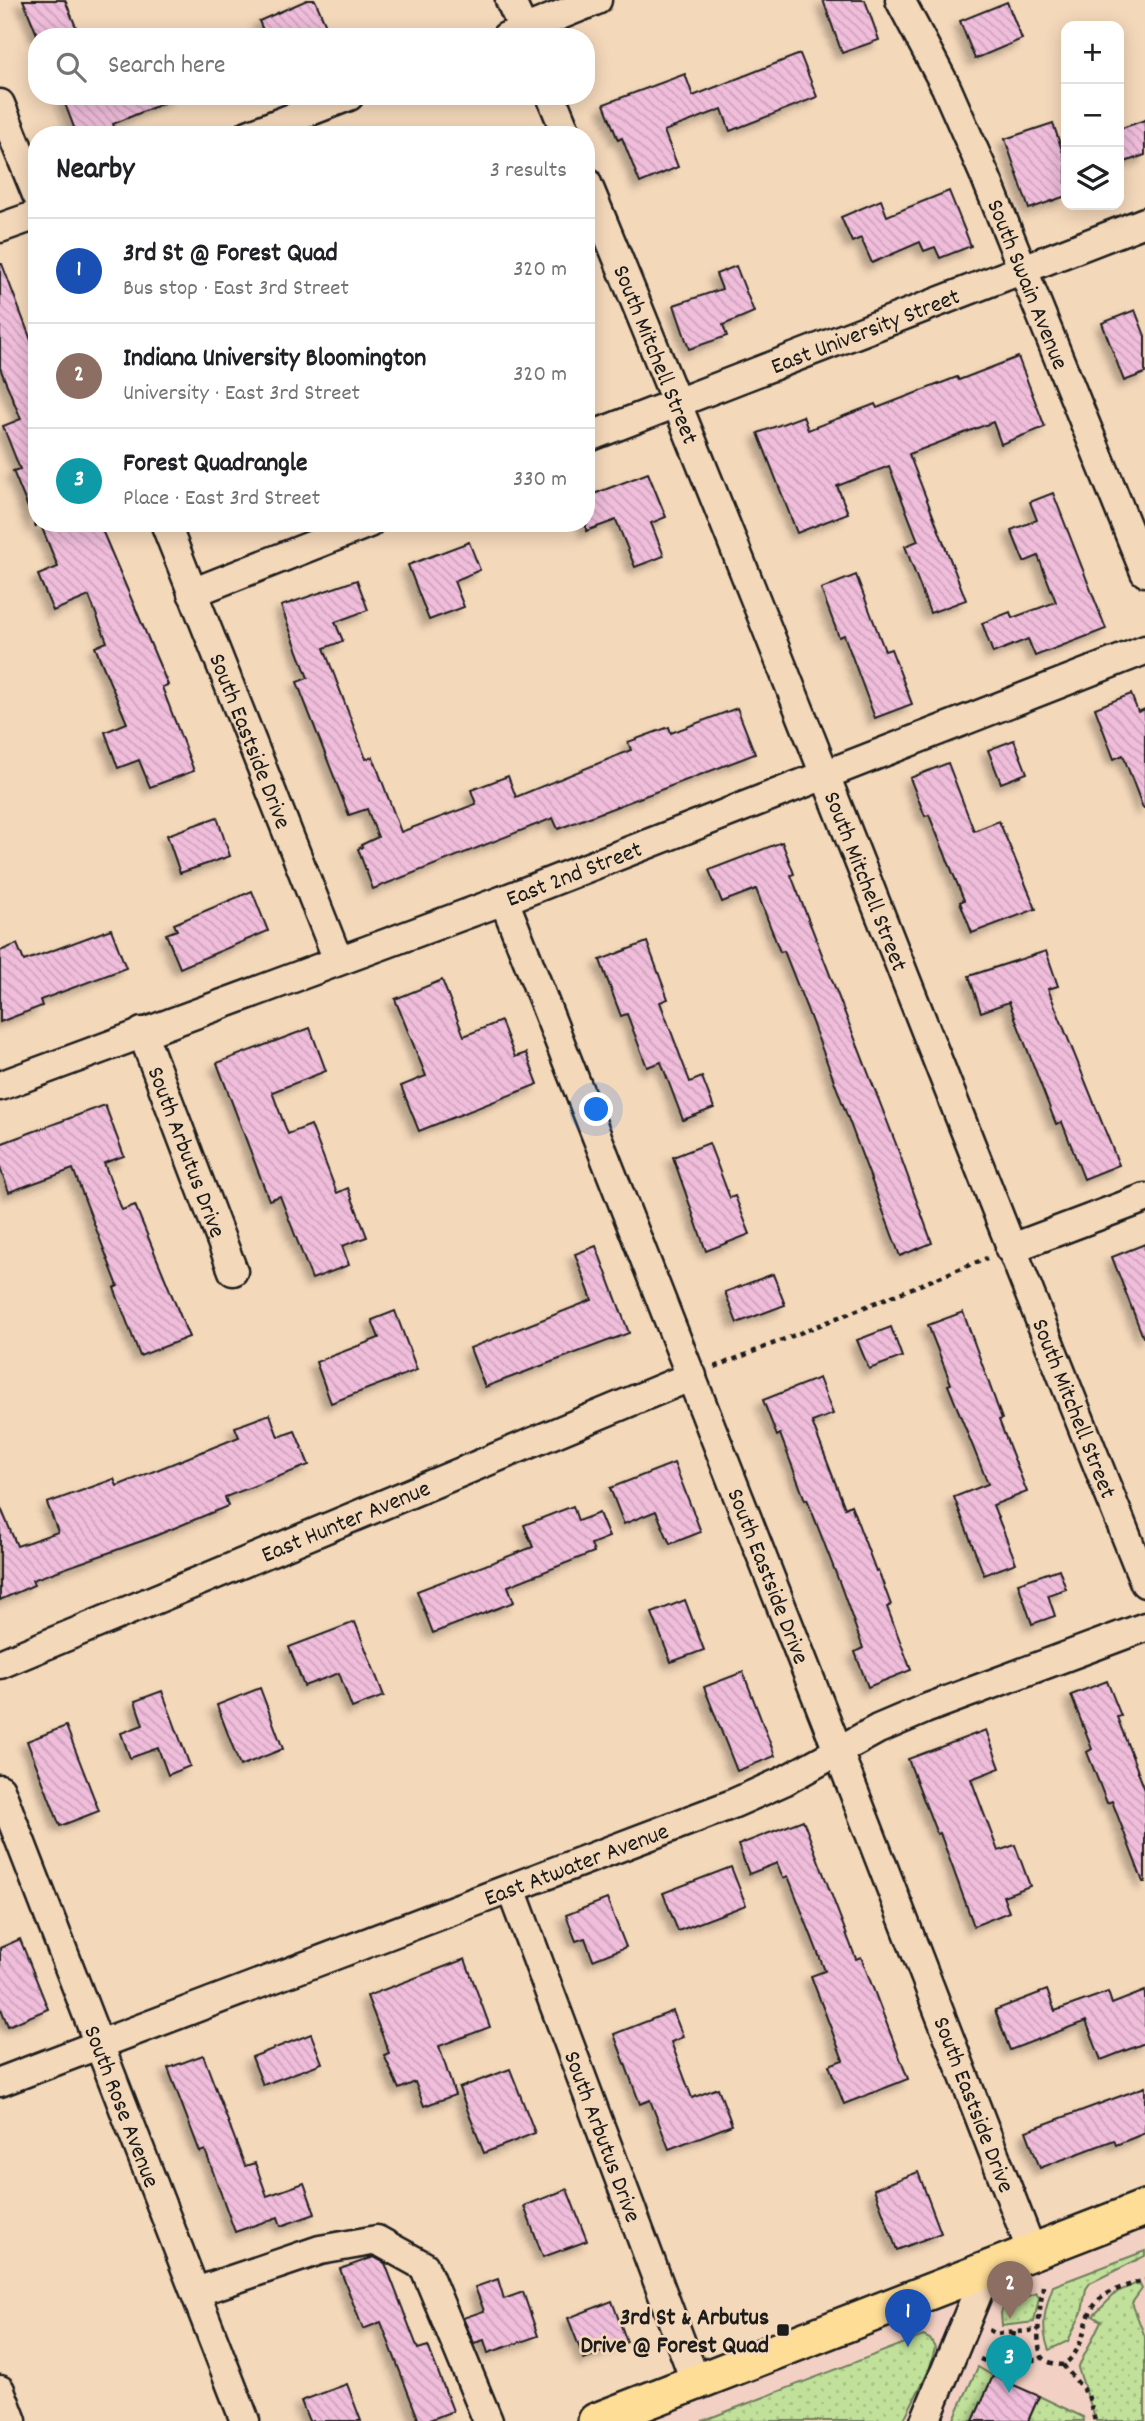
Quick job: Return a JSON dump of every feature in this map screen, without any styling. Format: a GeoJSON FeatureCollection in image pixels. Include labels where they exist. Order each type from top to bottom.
{"type":"FeatureCollection","features":[{"type":"Feature","properties":{"kind":"main road"},"geometry":{"type":"LineString","coordinates":[[596,2421],[1145,2208]]}},
{"type":"Feature","properties":{"kind":"street"},"geometry":{"type":"LineString","coordinates":[[510,0],[517,28]]}},
{"type":"Feature","properties":{"kind":"street"},"geometry":{"type":"LineString","coordinates":[[533,28],[597,0]]}},
{"type":"Feature","properties":{"kind":"street","name":"South Swain Avenue"},"geometry":{"type":"LineString","coordinates":[[900,0],[946,87],[1023,268],[1145,572]]}},
{"type":"Feature","properties":{"kind":"street"},"geometry":{"type":"LineString","coordinates":[[0,104],[28,173]]}},
{"type":"Feature","properties":{"kind":"street"},"geometry":{"type":"LineString","coordinates":[[271,126],[326,105]]}},
{"type":"Feature","properties":{"kind":"street"},"geometry":{"type":"LineString","coordinates":[[555,105],[563,126]]}},
{"type":"Feature","properties":{"kind":"street","name":"South Mitchell Street"},"geometry":{"type":"LineString","coordinates":[[595,203],[677,402],[1010,1249],[1145,1583]]}},
{"type":"Feature","properties":{"kind":"street"},"geometry":{"type":"LineString","coordinates":[[0,228],[28,218]]}},
{"type":"Feature","properties":{"kind":"street","name":"East University Street"},"geometry":{"type":"LineString","coordinates":[[595,434],[1145,222]]}},
{"type":"Feature","properties":{"kind":"street","name":"South Eastside Drive"},"geometry":{"type":"LineString","coordinates":[[168,532],[338,960]]}},
{"type":"Feature","properties":{"kind":"street"},"geometry":{"type":"LineString","coordinates":[[192,593],[346,532]]}},
{"type":"Feature","properties":{"kind":"street","name":"East 2nd Street"},"geometry":{"type":"LineString","coordinates":[[0,1086],[505,900],[1145,650]]}},
{"type":"Feature","properties":{"kind":"street","name":"South Eastside Drive"},"geometry":{"type":"LineString","coordinates":[[505,900],[1032,2252]]}},
{"type":"Feature","properties":{"kind":"street","name":"South Arbutus Drive"},"geometry":{"type":"LineString","coordinates":[[142,1032],[233,1271]]}},
{"type":"Feature","properties":{"kind":"street"},"geometry":{"type":"LineString","coordinates":[[1010,1249],[1145,1198]]}},
{"type":"Feature","properties":{"kind":"street","name":"East Hunter Avenue"},"geometry":{"type":"LineString","coordinates":[[0,1664],[692,1376]]}},
{"type":"Feature","properties":{"kind":"street","name":"East Atwater Avenue"},"geometry":{"type":"LineString","coordinates":[[0,2082],[730,1805],[784,1781],[838,1750],[925,1709],[1145,1627]]}},
{"type":"Feature","properties":{"kind":"street","name":"South Rose Avenue"},"geometry":{"type":"LineString","coordinates":[[0,1789],[245,2421]]}},
{"type":"Feature","properties":{"kind":"street","name":"South Arbutus Drive"},"geometry":{"type":"LineString","coordinates":[[511,1889],[696,2382]]}},
{"type":"Feature","properties":{"kind":"street"},"geometry":{"type":"LineString","coordinates":[[196,2292],[320,2250],[377,2240],[424,2266],[488,2421]]}},
{"type":"Feature","properties":{"kind":"street"},"geometry":{"type":"LineString","coordinates":[[925,2421],[987,2270]]}},
{"type":"Feature","properties":{"kind":"street"},"geometry":{"type":"LineString","coordinates":[[0,2390],[12,2421]]}},
{"type":"Feature","properties":{"kind":"path"},"geometry":{"type":"LineString","coordinates":[[692,1376],[1010,1249]]}},
{"type":"Feature","properties":{"kind":"path"},"geometry":{"type":"LineString","coordinates":[[1043,2286],[1039,2341],[1043,2357],[1063,2365],[1082,2343],[1092,2311],[1100,2300],[1145,2280]]}},
{"type":"Feature","properties":{"kind":"path"},"geometry":{"type":"LineString","coordinates":[[988,2329],[996,2334],[1039,2330]]}},
{"type":"Feature","properties":{"kind":"path"},"geometry":{"type":"LineString","coordinates":[[976,2357],[1011,2372],[1009,2360],[1014,2332]]}},
{"type":"Feature","properties":{"kind":"path"},"geometry":{"type":"LineString","coordinates":[[1009,2360],[1038,2360],[1043,2357]]}},
{"type":"Feature","properties":{"kind":"path"},"geometry":{"type":"LineString","coordinates":[[1063,2365],[1088,2395],[1094,2421]]}},
{"type":"Feature","properties":{"kind":"shaded area"},"geometry":{"type":"Polygon","coordinates":[[[1145,2218],[1145,2421],[604,2421],[1145,2218]]]}},
{"type":"Feature","properties":{"kind":"green space"},"geometry":{"type":"Polygon","coordinates":[[[1145,2251],[1145,2256],[1090,2283],[1086,2289],[1082,2312],[1068,2341],[1049,2350],[1045,2318],[1053,2286],[1145,2251]]]}},
{"type":"Feature","properties":{"kind":"green space"},"geometry":{"type":"Polygon","coordinates":[[[1135,2284],[1142,2289],[1132,2303],[1145,2337],[1145,2421],[1096,2421],[1078,2368],[1101,2321],[1093,2316],[1117,2292],[1135,2284]]]}},
{"type":"Feature","properties":{"kind":"green space"},"geometry":{"type":"Polygon","coordinates":[[[1036,2293],[1039,2298],[1034,2322],[1002,2326],[1001,2313],[1004,2306],[1036,2293]]]}},
{"type":"Feature","properties":{"kind":"green space"},"geometry":{"type":"Polygon","coordinates":[[[923,2336],[930,2339],[935,2348],[929,2370],[903,2421],[702,2421],[923,2336]]]}},
{"type":"Feature","properties":{"kind":"green space"},"geometry":{"type":"Polygon","coordinates":[[[978,2367],[993,2376],[973,2421],[953,2421],[978,2367]]]}},
{"type":"Feature","properties":{"kind":"green space"},"geometry":{"type":"Polygon","coordinates":[[[1039,2396],[1083,2417],[1084,2421],[1028,2421],[1039,2396]]]}},
{"type":"Feature","properties":{"kind":"building"},"geometry":{"type":"Polygon","coordinates":[[[23,0],[65,0],[76,28],[34,28],[23,0]]]}},
{"type":"Feature","properties":{"kind":"building"},"geometry":{"type":"Polygon","coordinates":[[[307,0],[315,0],[327,28],[262,28],[259,21],[307,0]]]}},
{"type":"Feature","properties":{"kind":"building"},"geometry":{"type":"Polygon","coordinates":[[[823,0],[865,0],[879,40],[842,53],[823,0]]]}},
{"type":"Feature","properties":{"kind":"building"},"geometry":{"type":"Polygon","coordinates":[[[1007,2],[1022,39],[975,59],[960,21],[1007,2]]]}},
{"type":"Feature","properties":{"kind":"building"},"geometry":{"type":"Polygon","coordinates":[[[800,54],[817,97],[730,131],[722,109],[664,131],[678,167],[640,183],[622,138],[618,140],[604,104],[685,74],[693,96],[800,54]]]}},
{"type":"Feature","properties":{"kind":"building"},"geometry":{"type":"Polygon","coordinates":[[[65,105],[159,105],[113,124],[114,126],[74,126],[65,105]]]}},
{"type":"Feature","properties":{"kind":"building"},"geometry":{"type":"Polygon","coordinates":[[[1145,120],[1145,155],[1124,162],[1124,147],[1124,127],[1145,120]]]}},
{"type":"Feature","properties":{"kind":"building"},"geometry":{"type":"Polygon","coordinates":[[[1053,123],[1061,147],[1061,198],[1029,209],[1005,139],[1053,123]]]}},
{"type":"Feature","properties":{"kind":"building"},"geometry":{"type":"Polygon","coordinates":[[[949,191],[971,246],[940,258],[935,247],[924,251],[920,242],[872,263],[861,238],[852,242],[841,217],[881,200],[887,216],[949,191]]]}},
{"type":"Feature","properties":{"kind":"building"},"geometry":{"type":"Polygon","coordinates":[[[2,264],[28,332],[28,508],[13,471],[20,469],[3,426],[21,419],[0,368],[2,264]]]}},
{"type":"Feature","properties":{"kind":"building"},"geometry":{"type":"Polygon","coordinates":[[[736,266],[754,312],[723,325],[727,336],[689,349],[674,305],[722,289],[716,274],[736,266]]]}},
{"type":"Feature","properties":{"kind":"building"},"geometry":{"type":"Polygon","coordinates":[[[1135,310],[1145,336],[1145,373],[1124,381],[1102,323],[1135,310]]]}},
{"type":"Feature","properties":{"kind":"building"},"geometry":{"type":"Polygon","coordinates":[[[1018,357],[1045,427],[1001,444],[993,422],[909,454],[966,600],[930,613],[905,546],[918,541],[889,466],[837,486],[848,513],[797,533],[758,433],[803,416],[808,430],[875,404],[877,408],[1018,357]]]}},
{"type":"Feature","properties":{"kind":"building"},"geometry":{"type":"Polygon","coordinates":[[[648,473],[666,517],[651,523],[664,556],[635,567],[616,520],[595,528],[595,494],[648,473]]]}},
{"type":"Feature","properties":{"kind":"building"},"geometry":{"type":"Polygon","coordinates":[[[1053,493],[1106,629],[1035,656],[1028,639],[993,653],[982,623],[1010,612],[1012,618],[1056,602],[1038,556],[1024,562],[1011,530],[1037,520],[1030,502],[1053,493]]]}},
{"type":"Feature","properties":{"kind":"building"},"geometry":{"type":"Polygon","coordinates":[[[44,532],[103,532],[168,685],[162,687],[194,771],[150,787],[139,760],[118,768],[105,732],[127,723],[95,647],[107,642],[89,596],[53,611],[38,575],[58,567],[44,532]]]}},
{"type":"Feature","properties":{"kind":"building"},"geometry":{"type":"Polygon","coordinates":[[[469,542],[480,570],[454,581],[464,607],[429,620],[408,565],[469,542]]]}},
{"type":"Feature","properties":{"kind":"building"},"geometry":{"type":"Polygon","coordinates":[[[856,575],[885,651],[891,649],[912,704],[875,718],[844,635],[839,637],[821,589],[856,575]]]}},
{"type":"Feature","properties":{"kind":"building"},"geometry":{"type":"Polygon","coordinates":[[[357,580],[368,610],[335,622],[343,641],[324,648],[366,759],[373,757],[401,832],[476,804],[471,790],[508,776],[516,797],[631,750],[628,742],[669,727],[671,733],[737,708],[755,754],[558,829],[553,818],[373,889],[358,849],[378,837],[367,809],[349,815],[297,682],[308,678],[281,606],[357,580]]]}},
{"type":"Feature","properties":{"kind":"building"},"geometry":{"type":"Polygon","coordinates":[[[1131,694],[1138,712],[1145,709],[1145,808],[1123,755],[1114,759],[1095,708],[1131,694]]]}},
{"type":"Feature","properties":{"kind":"building"},"geometry":{"type":"Polygon","coordinates":[[[1014,740],[1027,773],[1001,783],[988,750],[1014,740]]]}},
{"type":"Feature","properties":{"kind":"building"},"geometry":{"type":"Polygon","coordinates":[[[948,763],[974,831],[999,821],[1036,909],[972,933],[960,902],[964,900],[929,815],[925,816],[910,778],[948,763]]]}},
{"type":"Feature","properties":{"kind":"building"},"geometry":{"type":"Polygon","coordinates":[[[217,817],[230,856],[180,873],[167,835],[217,817]]]}},
{"type":"Feature","properties":{"kind":"building"},"geometry":{"type":"Polygon","coordinates":[[[782,842],[794,874],[791,875],[932,1243],[900,1256],[807,1009],[784,951],[780,952],[756,889],[722,902],[709,870],[782,842]]]}},
{"type":"Feature","properties":{"kind":"building"},"geometry":{"type":"Polygon","coordinates":[[[252,891],[268,931],[180,968],[166,934],[177,930],[174,924],[252,891]]]}},
{"type":"Feature","properties":{"kind":"building"},"geometry":{"type":"Polygon","coordinates":[[[111,929],[126,968],[40,1000],[42,1006],[0,1022],[0,951],[17,944],[24,961],[111,929]]]}},
{"type":"Feature","properties":{"kind":"building"},"geometry":{"type":"Polygon","coordinates":[[[647,942],[668,999],[660,1002],[690,1082],[702,1077],[714,1108],[683,1120],[661,1062],[647,1067],[627,1014],[621,1016],[600,960],[647,942]]]}},
{"type":"Feature","properties":{"kind":"building"},"geometry":{"type":"Polygon","coordinates":[[[1046,951],[1058,986],[1048,989],[1119,1165],[1084,1179],[1062,1122],[1056,1124],[1009,1002],[981,1012],[969,976],[1046,951]]]}},
{"type":"Feature","properties":{"kind":"building"},"geometry":{"type":"Polygon","coordinates":[[[442,980],[464,1036],[501,1021],[515,1057],[526,1053],[538,1084],[419,1131],[401,1086],[426,1076],[395,999],[442,980]]]}},
{"type":"Feature","properties":{"kind":"building"},"geometry":{"type":"Polygon","coordinates":[[[310,1028],[326,1071],[272,1092],[288,1134],[311,1125],[337,1193],[348,1188],[367,1237],[342,1246],[349,1265],[312,1279],[280,1196],[269,1200],[217,1063],[310,1028]]]}},
{"type":"Feature","properties":{"kind":"building"},"geometry":{"type":"Polygon","coordinates":[[[105,1105],[124,1156],[104,1163],[122,1210],[135,1205],[189,1337],[140,1356],[114,1288],[118,1286],[73,1169],[9,1192],[0,1167],[0,1144],[105,1105]]]}},
{"type":"Feature","properties":{"kind":"building"},"geometry":{"type":"Polygon","coordinates":[[[709,1143],[730,1198],[735,1196],[750,1234],[706,1251],[673,1157],[709,1143]]]}},
{"type":"Feature","properties":{"kind":"building"},"geometry":{"type":"Polygon","coordinates":[[[1145,1244],[1145,1337],[1143,1337],[1112,1257],[1145,1244]]]}},
{"type":"Feature","properties":{"kind":"building"},"geometry":{"type":"Polygon","coordinates":[[[596,1246],[629,1333],[485,1387],[470,1348],[592,1300],[575,1254],[596,1246]]]}},
{"type":"Feature","properties":{"kind":"building"},"geometry":{"type":"Polygon","coordinates":[[[773,1274],[785,1305],[737,1323],[725,1292],[773,1274]]]}},
{"type":"Feature","properties":{"kind":"building"},"geometry":{"type":"Polygon","coordinates":[[[395,1311],[417,1370],[331,1403],[316,1362],[379,1338],[372,1320],[395,1311]]]}},
{"type":"Feature","properties":{"kind":"building"},"geometry":{"type":"Polygon","coordinates":[[[963,1312],[1002,1419],[999,1420],[1027,1492],[993,1505],[1016,1563],[984,1575],[954,1497],[988,1484],[948,1385],[951,1384],[928,1325],[963,1312]]]}},
{"type":"Feature","properties":{"kind":"building"},"geometry":{"type":"Polygon","coordinates":[[[891,1327],[902,1357],[869,1369],[857,1340],[891,1327]]]}},
{"type":"Feature","properties":{"kind":"building"},"geometry":{"type":"Polygon","coordinates":[[[819,1378],[833,1414],[812,1422],[845,1508],[851,1505],[876,1571],[878,1570],[891,1605],[887,1607],[911,1670],[868,1687],[855,1652],[863,1648],[840,1584],[780,1434],[777,1436],[763,1400],[819,1378]]]}},
{"type":"Feature","properties":{"kind":"building"},"geometry":{"type":"Polygon","coordinates":[[[270,1414],[278,1437],[295,1431],[309,1465],[225,1497],[228,1506],[150,1538],[32,1580],[34,1585],[0,1600],[0,1506],[17,1546],[58,1532],[47,1503],[114,1479],[117,1486],[239,1437],[235,1427],[270,1414]]]}},
{"type":"Feature","properties":{"kind":"building"},"geometry":{"type":"Polygon","coordinates":[[[674,1463],[701,1532],[670,1544],[656,1511],[624,1524],[610,1488],[674,1463]]]}},
{"type":"Feature","properties":{"kind":"building"},"geometry":{"type":"Polygon","coordinates":[[[573,1506],[578,1521],[599,1513],[609,1537],[591,1544],[594,1552],[508,1586],[514,1602],[433,1633],[417,1591],[533,1547],[524,1525],[573,1506]]]}},
{"type":"Feature","properties":{"kind":"building"},"geometry":{"type":"Polygon","coordinates":[[[1059,1569],[1066,1589],[1048,1595],[1055,1616],[1032,1624],[1018,1583],[1059,1569]]]}},
{"type":"Feature","properties":{"kind":"building"},"geometry":{"type":"Polygon","coordinates":[[[685,1600],[704,1650],[671,1662],[652,1613],[685,1600]]]}},
{"type":"Feature","properties":{"kind":"building"},"geometry":{"type":"Polygon","coordinates":[[[355,1622],[384,1696],[352,1708],[339,1673],[304,1686],[289,1647],[355,1622]]]}},
{"type":"Feature","properties":{"kind":"building"},"geometry":{"type":"Polygon","coordinates":[[[743,1672],[775,1756],[737,1771],[704,1687],[743,1672]]]}},
{"type":"Feature","properties":{"kind":"building"},"geometry":{"type":"Polygon","coordinates":[[[1107,1681],[1121,1716],[1117,1717],[1145,1790],[1145,1882],[1112,1801],[1107,1803],[1087,1752],[1092,1749],[1071,1695],[1107,1681]]]}},
{"type":"Feature","properties":{"kind":"building"},"geometry":{"type":"Polygon","coordinates":[[[260,1688],[283,1749],[240,1766],[217,1705],[260,1688]]]}},
{"type":"Feature","properties":{"kind":"building"},"geometry":{"type":"Polygon","coordinates":[[[162,1691],[190,1766],[168,1775],[158,1748],[130,1758],[121,1733],[143,1725],[135,1701],[162,1691]]]}},
{"type":"Feature","properties":{"kind":"building"},"geometry":{"type":"Polygon","coordinates":[[[66,1726],[99,1811],[60,1826],[27,1741],[66,1726]]]}},
{"type":"Feature","properties":{"kind":"building"},"geometry":{"type":"Polygon","coordinates":[[[986,1730],[1000,1768],[971,1779],[998,1851],[1015,1845],[1030,1886],[1003,1896],[1009,1912],[974,1926],[940,1833],[937,1834],[908,1759],[986,1730]]]}},
{"type":"Feature","properties":{"kind":"building"},"geometry":{"type":"Polygon","coordinates":[[[803,1820],[856,1959],[861,1957],[908,2079],[844,2104],[829,2065],[843,2060],[811,1976],[825,1971],[788,1876],[783,1878],[777,1863],[749,1874],[738,1845],[803,1820]]]}},
{"type":"Feature","properties":{"kind":"building"},"geometry":{"type":"Polygon","coordinates":[[[731,1867],[746,1905],[678,1931],[663,1893],[731,1867]]]}},
{"type":"Feature","properties":{"kind":"building"},"geometry":{"type":"Polygon","coordinates":[[[607,1899],[626,1947],[593,1960],[585,1938],[576,1941],[566,1915],[607,1899]]]}},
{"type":"Feature","properties":{"kind":"building"},"geometry":{"type":"Polygon","coordinates":[[[20,1939],[48,2009],[8,2026],[0,2006],[0,1948],[20,1939]]]}},
{"type":"Feature","properties":{"kind":"building"},"geometry":{"type":"Polygon","coordinates":[[[465,1959],[490,2027],[439,2046],[455,2095],[424,2106],[415,2082],[399,2089],[384,2055],[389,2053],[367,1996],[465,1959]]]}},
{"type":"Feature","properties":{"kind":"building"},"geometry":{"type":"Polygon","coordinates":[[[1047,1990],[1055,2011],[1108,1992],[1112,2004],[1145,1991],[1145,2043],[1101,2060],[1086,2021],[1010,2050],[995,2010],[1047,1990]]]}},
{"type":"Feature","properties":{"kind":"building"},"geometry":{"type":"Polygon","coordinates":[[[673,2011],[683,2037],[671,2042],[692,2098],[718,2088],[732,2125],[669,2149],[650,2100],[640,2104],[614,2034],[673,2011]]]}},
{"type":"Feature","properties":{"kind":"building"},"geometry":{"type":"Polygon","coordinates":[[[311,2034],[322,2063],[263,2085],[252,2057],[311,2034]]]}},
{"type":"Feature","properties":{"kind":"building"},"geometry":{"type":"Polygon","coordinates":[[[203,2055],[245,2166],[255,2163],[267,2196],[304,2183],[315,2214],[281,2226],[278,2217],[235,2232],[205,2150],[200,2152],[168,2068],[203,2055]]]}},
{"type":"Feature","properties":{"kind":"building"},"geometry":{"type":"Polygon","coordinates":[[[510,2069],[535,2133],[484,2153],[459,2088],[510,2069]]]}},
{"type":"Feature","properties":{"kind":"building"},"geometry":{"type":"Polygon","coordinates":[[[1145,2087],[1145,2133],[1116,2145],[1114,2140],[1040,2168],[1026,2131],[1145,2087]]]}},
{"type":"Feature","properties":{"kind":"building"},"geometry":{"type":"Polygon","coordinates":[[[918,2172],[941,2233],[897,2250],[874,2189],[918,2172]]]}},
{"type":"Feature","properties":{"kind":"building"},"geometry":{"type":"Polygon","coordinates":[[[567,2189],[587,2241],[543,2257],[524,2206],[567,2189]]]}},
{"type":"Feature","properties":{"kind":"building"},"geometry":{"type":"Polygon","coordinates":[[[374,2257],[385,2263],[418,2349],[428,2346],[453,2411],[427,2421],[419,2421],[381,2322],[363,2329],[340,2269],[374,2257]]]}},
{"type":"Feature","properties":{"kind":"building"},"geometry":{"type":"Polygon","coordinates":[[[498,2279],[504,2299],[523,2292],[538,2336],[488,2353],[484,2340],[474,2343],[463,2318],[484,2311],[475,2287],[498,2279]]]}},
{"type":"Feature","properties":{"kind":"building"},"geometry":{"type":"Polygon","coordinates":[[[612,2301],[627,2342],[584,2359],[568,2318],[612,2301]]]}},
{"type":"Feature","properties":{"kind":"building"},"geometry":{"type":"Polygon","coordinates":[[[993,2376],[1039,2396],[1028,2421],[973,2421],[993,2376]]]}},
{"type":"Feature","properties":{"kind":"building"},"geometry":{"type":"Polygon","coordinates":[[[347,2384],[361,2421],[309,2421],[301,2401],[347,2384]]]}},
{"type":"Feature","properties":{"kind":"place","name":"Indiana University Bloomington"},"geometry":{"type":"Point","coordinates":[1010,2319]}},
{"type":"Feature","properties":{"kind":"place","name":"3rd St & Arbutus Drive @ Forest Quad"},"geometry":{"type":"Point","coordinates":[783,2330]}},
{"type":"Feature","properties":{"kind":"place","name":"3rd St @ Forest Quad"},"geometry":{"type":"Point","coordinates":[908,2347]}},
{"type":"Feature","properties":{"kind":"place","name":"Forest Quadrangle"},"geometry":{"type":"Point","coordinates":[1009,2393]}}]}
